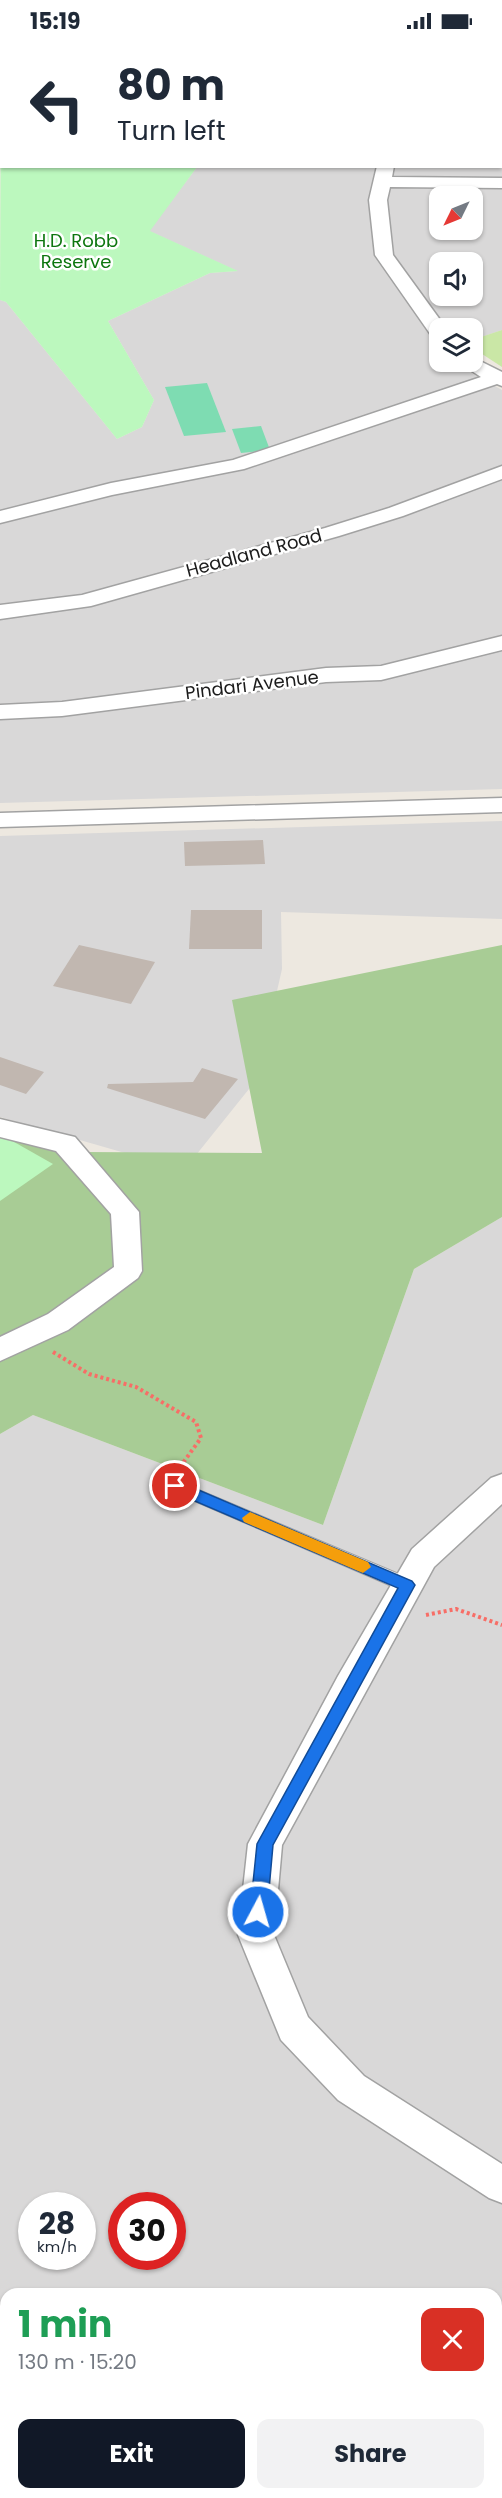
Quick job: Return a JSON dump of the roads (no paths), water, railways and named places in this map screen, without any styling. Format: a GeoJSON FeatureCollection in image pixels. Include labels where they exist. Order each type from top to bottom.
{"type":"FeatureCollection","features":[{"type":"Feature","properties":{"kind":"street"},"geometry":{"type":"LineString","coordinates":[[429,318],[384,255],[378,200],[384,174],[502,183]]}},
{"type":"Feature","properties":{"kind":"street"},"geometry":{"type":"LineString","coordinates":[[483,370],[500,379]]}},
{"type":"Feature","properties":{"kind":"street"},"geometry":{"type":"LineString","coordinates":[[0,517],[111,489],[237,465],[500,379]]}},
{"type":"Feature","properties":{"kind":"street","name":"Headland Road"},"geometry":{"type":"LineString","coordinates":[[0,612],[82,601],[332,532],[396,512],[502,472]]}},
{"type":"Feature","properties":{"kind":"street","name":"Pindari Avenue"},"geometry":{"type":"LineString","coordinates":[[0,712],[62,709],[326,675],[381,673],[502,643]]}},
{"type":"Feature","properties":{"kind":"street"},"geometry":{"type":"LineString","coordinates":[[0,820],[502,805]]}},
{"type":"Feature","properties":{"kind":"street"},"geometry":{"type":"LineString","coordinates":[[0,1128],[65,1144],[125,1212],[128,1271],[58,1322],[0,1350]]}},
{"type":"Feature","properties":{"kind":"street"},"geometry":{"type":"LineString","coordinates":[[502,1486],[408,1584],[265,1844],[256,1935],[294,2028],[351,2088],[502,2184]]}},
{"type":"Feature","properties":{"kind":"lane"},"geometry":{"type":"LineString","coordinates":[[175,1486],[408,1584]]}},
{"type":"Feature","properties":{"kind":"park label","name":"H.D. Robb Reserve"},"geometry":{"type":"Point","coordinates":[76,251]}}]}
